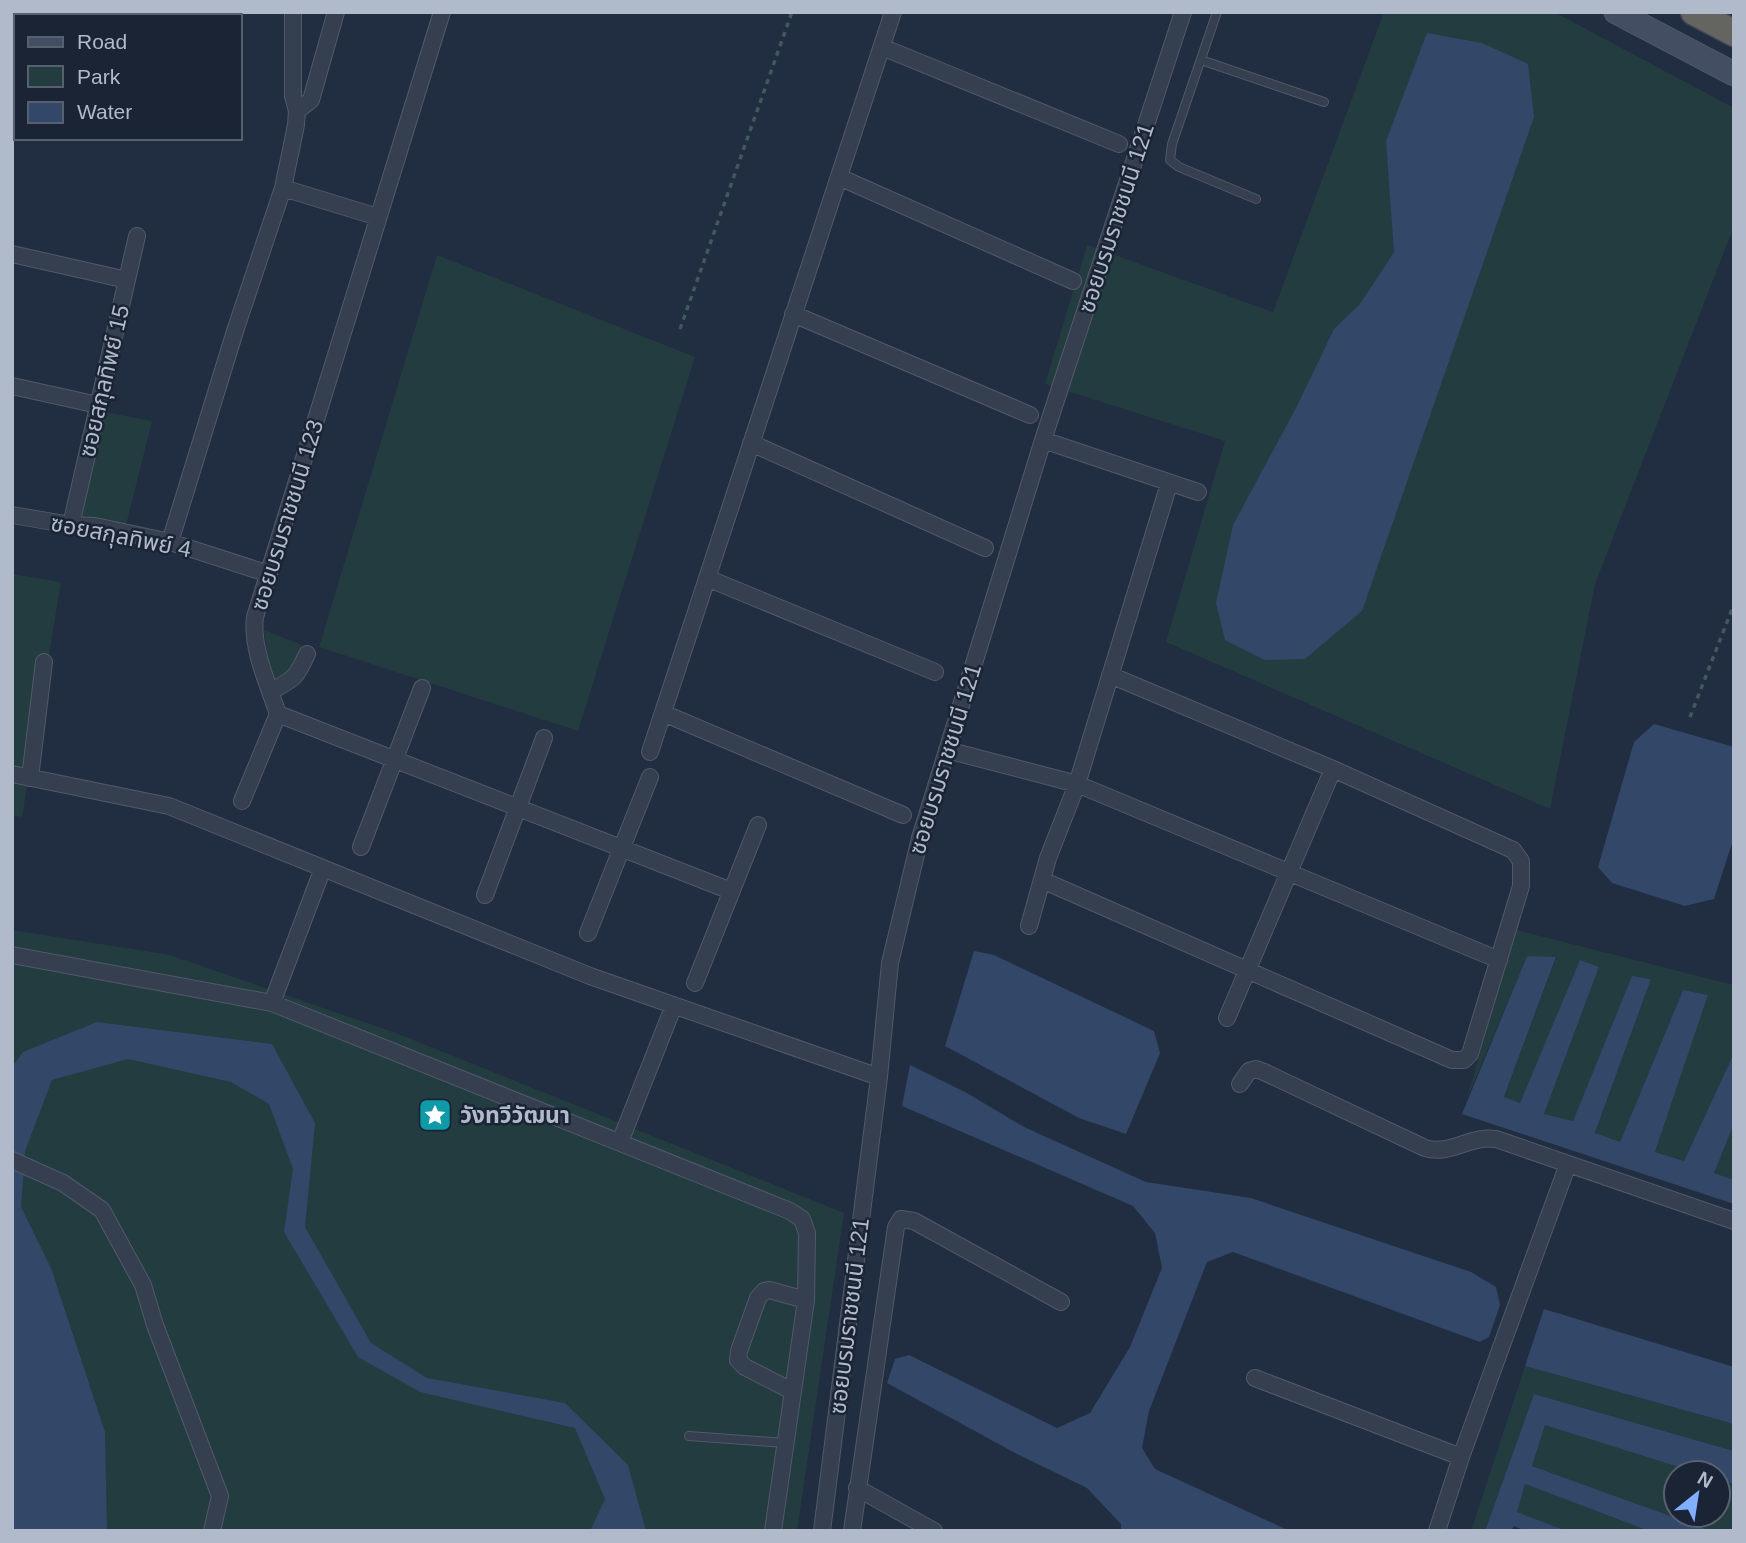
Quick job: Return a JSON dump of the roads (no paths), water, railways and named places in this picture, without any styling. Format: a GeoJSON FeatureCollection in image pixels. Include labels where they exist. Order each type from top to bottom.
{"type":"FeatureCollection","features":[{"type":"Feature","properties":{"kind":"highway"},"geometry":{"type":"LineString","coordinates":[[1694,12],[1734,33]]}},
{"type":"Feature","properties":{"kind":"main road"},"geometry":{"type":"LineString","coordinates":[[1616,12],[1734,75]]}},
{"type":"Feature","properties":{"kind":"street"},"geometry":{"type":"LineString","coordinates":[[170,542],[236,328],[283,188],[297,111],[293,96],[293,12]]}},
{"type":"Feature","properties":{"kind":"street"},"geometry":{"type":"LineString","coordinates":[[297,111],[311,100],[336,12]]}},
{"type":"Feature","properties":{"kind":"street","name":"ซอยบรมราชชนนี 123"},"geometry":{"type":"LineString","coordinates":[[278,714],[253,628],[442,12]]}},
{"type":"Feature","properties":{"kind":"street"},"geometry":{"type":"LineString","coordinates":[[649,752],[893,12]]}},
{"type":"Feature","properties":{"kind":"street","name":"ซอยบรมราชชนนี 121"},"geometry":{"type":"LineString","coordinates":[[822,1531],[879,1077],[890,963],[920,838],[947,750],[1043,440],[1184,12]]}},
{"type":"Feature","properties":{"kind":"street"},"geometry":{"type":"LineString","coordinates":[[882,47],[1119,144]]}},
{"type":"Feature","properties":{"kind":"street"},"geometry":{"type":"LineString","coordinates":[[839,177],[1073,281]]}},
{"type":"Feature","properties":{"kind":"street"},"geometry":{"type":"LineString","coordinates":[[283,188],[378,218]]}},
{"type":"Feature","properties":{"kind":"street","name":"ซอยสกุลทิพย์ 15"},"geometry":{"type":"LineString","coordinates":[[71,525],[136,236]]}},
{"type":"Feature","properties":{"kind":"street"},"geometry":{"type":"LineString","coordinates":[[12,254],[127,280]]}},
{"type":"Feature","properties":{"kind":"street"},"geometry":{"type":"LineString","coordinates":[[793,314],[1030,415]]}},
{"type":"Feature","properties":{"kind":"street"},"geometry":{"type":"LineString","coordinates":[[12,386],[98,405]]}},
{"type":"Feature","properties":{"kind":"street"},"geometry":{"type":"LineString","coordinates":[[1043,440],[1198,492]]}},
{"type":"Feature","properties":{"kind":"street"},"geometry":{"type":"LineString","coordinates":[[751,443],[985,548]]}},
{"type":"Feature","properties":{"kind":"street"},"geometry":{"type":"LineString","coordinates":[[1029,926],[1048,858],[1077,784],[1170,484]]}},
{"type":"Feature","properties":{"kind":"street","name":"ซอยสกุลทิพย์ 4"},"geometry":{"type":"LineString","coordinates":[[12,515],[71,525],[95,526],[170,542],[268,573]]}},
{"type":"Feature","properties":{"kind":"street"},"geometry":{"type":"LineString","coordinates":[[707,578],[935,672]]}},
{"type":"Feature","properties":{"kind":"street"},"geometry":{"type":"LineString","coordinates":[[271,691],[297,675],[307,654]]}},
{"type":"Feature","properties":{"kind":"street"},"geometry":{"type":"LineString","coordinates":[[30,778],[44,662]]}},
{"type":"Feature","properties":{"kind":"street"},"geometry":{"type":"LineString","coordinates":[[1042,880],[1452,1060],[1464,1060],[1470,1054],[1521,886],[1521,861],[1513,850],[1333,768],[1110,675]]}},
{"type":"Feature","properties":{"kind":"street"},"geometry":{"type":"LineString","coordinates":[[361,847],[422,688]]}},
{"type":"Feature","properties":{"kind":"street"},"geometry":{"type":"LineString","coordinates":[[663,713],[903,815]]}},
{"type":"Feature","properties":{"kind":"street"},"geometry":{"type":"LineString","coordinates":[[242,801],[278,714],[620,850],[732,891]]}},
{"type":"Feature","properties":{"kind":"street"},"geometry":{"type":"LineString","coordinates":[[485,895],[544,738]]}},
{"type":"Feature","properties":{"kind":"street"},"geometry":{"type":"LineString","coordinates":[[947,750],[1077,784],[1289,870],[1499,960]]}},
{"type":"Feature","properties":{"kind":"street"},"geometry":{"type":"LineString","coordinates":[[1227,1018],[1333,768]]}},
{"type":"Feature","properties":{"kind":"street"},"geometry":{"type":"LineString","coordinates":[[12,774],[169,806],[590,976],[879,1077]]}},
{"type":"Feature","properties":{"kind":"street"},"geometry":{"type":"LineString","coordinates":[[588,933],[650,777]]}},
{"type":"Feature","properties":{"kind":"street"},"geometry":{"type":"LineString","coordinates":[[695,983],[758,825]]}},
{"type":"Feature","properties":{"kind":"street"},"geometry":{"type":"LineString","coordinates":[[272,1003],[323,868]]}},
{"type":"Feature","properties":{"kind":"street"},"geometry":{"type":"LineString","coordinates":[[12,955],[272,1003],[790,1211],[802,1219],[807,1233],[806,1300],[773,1531]]}},
{"type":"Feature","properties":{"kind":"street"},"geometry":{"type":"LineString","coordinates":[[620,1142],[674,1005]]}},
{"type":"Feature","properties":{"kind":"street"},"geometry":{"type":"LineString","coordinates":[[1240,1084],[1249,1071],[1256,1069],[1437,1152],[1484,1137],[1496,1139],[1734,1221]]}},
{"type":"Feature","properties":{"kind":"street"},"geometry":{"type":"LineString","coordinates":[[19,1163],[63,1183],[102,1210],[143,1285],[155,1325],[220,1496],[212,1531]]}},
{"type":"Feature","properties":{"kind":"street"},"geometry":{"type":"LineString","coordinates":[[1437,1531],[1567,1164]]}},
{"type":"Feature","properties":{"kind":"street"},"geometry":{"type":"LineString","coordinates":[[852,1531],[896,1227],[901,1219],[914,1221],[1061,1302]]}},
{"type":"Feature","properties":{"kind":"street"},"geometry":{"type":"LineString","coordinates":[[792,1391],[746,1367],[738,1360],[739,1351],[758,1298],[764,1291],[806,1300]]}},
{"type":"Feature","properties":{"kind":"street"},"geometry":{"type":"LineString","coordinates":[[1255,1378],[1461,1457]]}},
{"type":"Feature","properties":{"kind":"street"},"geometry":{"type":"LineString","coordinates":[[857,1488],[934,1531]]}},
{"type":"Feature","properties":{"kind":"lane"},"geometry":{"type":"LineString","coordinates":[[1217,12],[1171,144],[1170,160],[1179,167],[1256,199]]}},
{"type":"Feature","properties":{"kind":"lane"},"geometry":{"type":"LineString","coordinates":[[1201,60],[1324,102]]}},
{"type":"Feature","properties":{"kind":"lane"},"geometry":{"type":"LineString","coordinates":[[689,1436],[785,1443]]}},
{"type":"Feature","properties":{"kind":"water"},"geometry":{"type":"Polygon","coordinates":[[[1427,33],[1482,43],[1528,64],[1534,117],[1362,611],[1305,659],[1265,660],[1225,640],[1216,603],[1233,525],[1297,406],[1334,329],[1360,304],[1394,252],[1386,141],[1427,33]]]}},
{"type":"Feature","properties":{"kind":"water"},"geometry":{"type":"Polygon","coordinates":[[[1654,724],[1734,747],[1734,837],[1714,899],[1685,906],[1612,883],[1598,867],[1634,742],[1654,724]]]}},
{"type":"Feature","properties":{"kind":"water"},"geometry":{"type":"Polygon","coordinates":[[[974,951],[994,955],[1154,1031],[1160,1053],[1126,1134],[1079,1118],[945,1046],[974,951]]]}},
{"type":"Feature","properties":{"kind":"water"},"geometry":{"type":"Polygon","coordinates":[[[1527,956],[1556,957],[1504,1097],[1520,1103],[1580,960],[1599,967],[1544,1114],[1573,1121],[1632,976],[1651,979],[1595,1133],[1620,1142],[1683,990],[1708,995],[1655,1152],[1684,1161],[1734,1053],[1734,1124],[1714,1173],[1734,1180],[1734,1204],[1462,1114],[1527,956]]]}},
{"type":"Feature","properties":{"kind":"water"},"geometry":{"type":"Polygon","coordinates":[[[97,1022],[272,1044],[315,1123],[305,1227],[371,1343],[427,1378],[565,1403],[628,1465],[646,1531],[590,1531],[605,1499],[575,1428],[420,1392],[358,1357],[284,1232],[293,1169],[269,1104],[231,1082],[128,1059],[52,1080],[25,1151],[21,1207],[51,1268],[105,1432],[107,1531],[12,1531],[12,1067],[23,1052],[97,1022]]]}},
{"type":"Feature","properties":{"kind":"water"},"geometry":{"type":"Polygon","coordinates":[[[910,1065],[967,1093],[1024,1127],[1146,1182],[1251,1198],[1471,1272],[1496,1287],[1500,1305],[1489,1337],[1480,1342],[1233,1252],[1207,1262],[1149,1411],[1142,1448],[1155,1469],[1290,1531],[1121,1531],[1121,1524],[1087,1488],[1015,1453],[887,1383],[895,1359],[909,1355],[1057,1428],[1090,1413],[1130,1347],[1162,1268],[1155,1233],[1133,1206],[902,1106],[910,1065]]]}},
{"type":"Feature","properties":{"kind":"water"},"geometry":{"type":"Polygon","coordinates":[[[1544,1309],[1734,1367],[1734,1424],[1525,1366],[1544,1309]]]}},
{"type":"Feature","properties":{"kind":"water"},"geometry":{"type":"Polygon","coordinates":[[[1534,1394],[1734,1451],[1734,1484],[1732,1459],[1662,1459],[1662,1462],[1545,1425],[1532,1466],[1662,1513],[1662,1529],[1712,1531],[1649,1531],[1525,1484],[1517,1512],[1567,1531],[1526,1531],[1514,1526],[1511,1531],[1485,1531],[1534,1394]]]}},
{"type":"Feature","properties":{"kind":"place","name":"วังทวีวัฒนา"},"geometry":{"type":"Point","coordinates":[435,1115]}}]}
